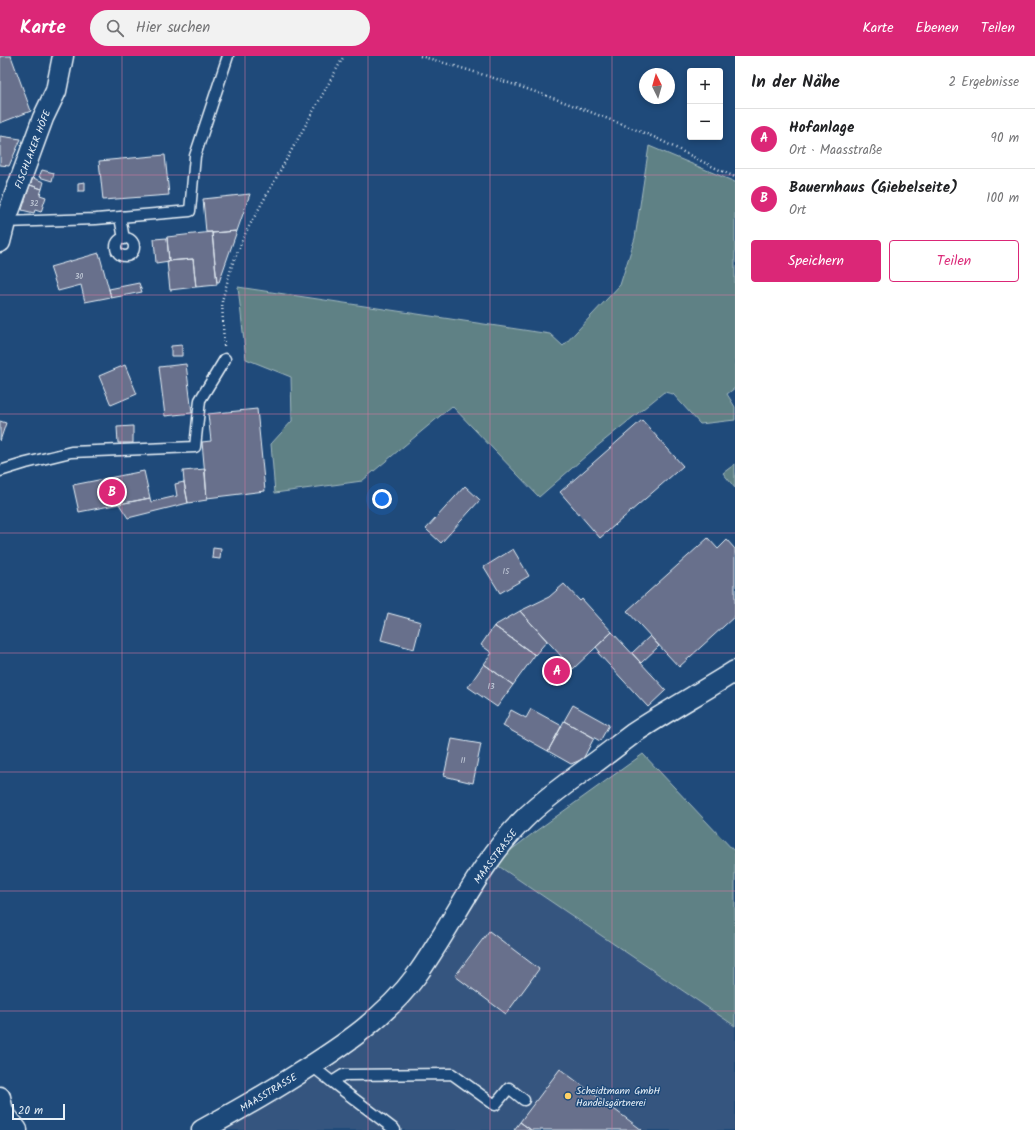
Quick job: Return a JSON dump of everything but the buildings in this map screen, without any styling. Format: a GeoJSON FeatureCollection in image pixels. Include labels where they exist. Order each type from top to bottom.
{"type":"FeatureCollection","features":[{"type":"Feature","properties":{"kind":"street","name":"FISCHLAKER HÖFE"},"geometry":{"type":"LineString","coordinates":[[0,242],[5,222],[43,118],[56,91],[63,56]]}},
{"type":"Feature","properties":{"kind":"street","name":"MAASSTRASSE"},"geometry":{"type":"LineString","coordinates":[[202,1130],[250,1104],[312,1066],[343,1045],[387,1009],[415,977],[479,876],[500,847],[524,819],[558,790],[635,733],[735,671]]}},
{"type":"Feature","properties":{"kind":"street"},"geometry":{"type":"LineString","coordinates":[[1,1111],[17,1130]]}},
{"type":"Feature","properties":{"kind":"lane"},"geometry":{"type":"LineString","coordinates":[[5,222],[96,219],[190,211],[195,156],[228,56]]}},
{"type":"Feature","properties":{"kind":"lane"},"geometry":{"type":"LineString","coordinates":[[120,217],[124,239]]}},
{"type":"Feature","properties":{"kind":"lane"},"geometry":{"type":"LineString","coordinates":[[0,471],[71,452],[195,447],[200,400],[225,359]]}},
{"type":"Feature","properties":{"kind":"lane"},"geometry":{"type":"LineString","coordinates":[[312,1066],[395,1130]]}},
{"type":"Feature","properties":{"kind":"lane"},"geometry":{"type":"LineString","coordinates":[[332,1082],[343,1075],[452,1074],[495,1104],[509,1088],[524,1100]]}},
{"type":"Feature","properties":{"kind":"path"},"geometry":{"type":"LineString","coordinates":[[225,359],[222,301],[232,265],[246,232],[344,56]]}},
{"type":"Feature","properties":{"kind":"path"},"geometry":{"type":"LineString","coordinates":[[420,56],[489,76],[613,121],[656,138],[716,169],[735,177]]}},
{"type":"Feature","properties":{"kind":"shaded area","name":"Scheidtmann GmbH Handelsgärtnerei"},"geometry":{"type":"Polygon","coordinates":[[[494,863],[735,1026],[735,1130],[211,1130],[344,1049],[494,863]]]}},
{"type":"Feature","properties":{"kind":"green space"},"geometry":{"type":"Polygon","coordinates":[[[649,146],[735,182],[735,388],[727,394],[735,407],[735,420],[700,424],[673,394],[664,392],[595,448],[539,497],[452,406],[362,481],[275,493],[271,444],[292,421],[291,377],[246,359],[238,287],[550,334],[563,346],[620,285],[635,238],[649,146]]]}},
{"type":"Feature","properties":{"kind":"green space"},"geometry":{"type":"Polygon","coordinates":[[[735,464],[735,488],[723,473],[735,464]]]}},
{"type":"Feature","properties":{"kind":"green space"},"geometry":{"type":"Polygon","coordinates":[[[643,754],[735,852],[735,1026],[494,863],[643,754]]]}},
{"type":"Feature","properties":{"kind":"place","name":"Bauernhaus (Giebelseite)"},"geometry":{"type":"Point","coordinates":[112,492]}},
{"type":"Feature","properties":{"kind":"place","name":"Hofanlage"},"geometry":{"type":"Point","coordinates":[557,671]}},
{"type":"Feature","properties":{"kind":"place","name":"Scheidtmann GmbH Handelsgärtnerei"},"geometry":{"type":"Point","coordinates":[568,1096]}}]}
